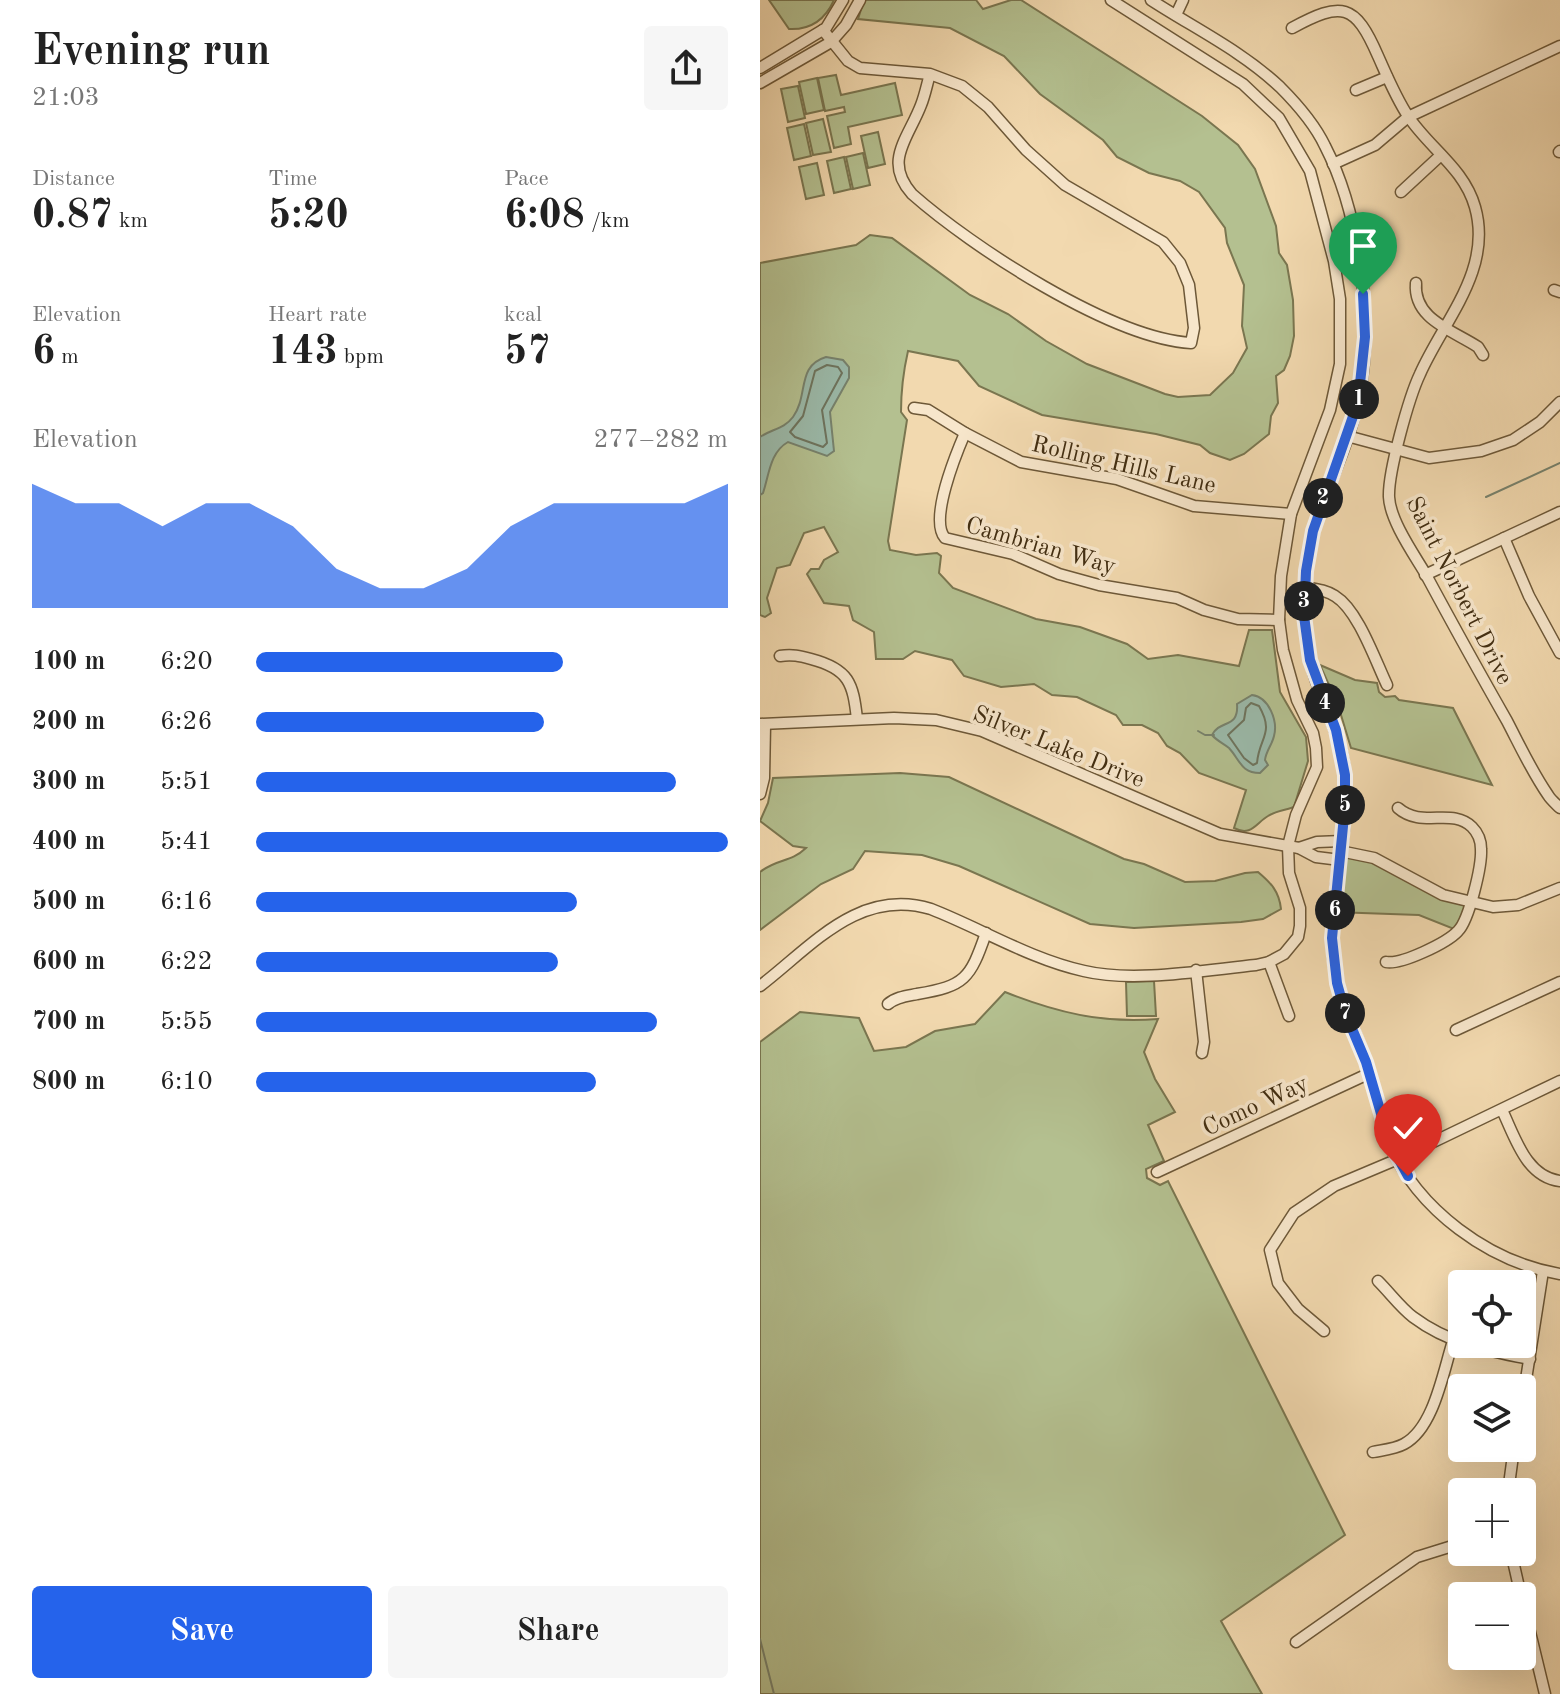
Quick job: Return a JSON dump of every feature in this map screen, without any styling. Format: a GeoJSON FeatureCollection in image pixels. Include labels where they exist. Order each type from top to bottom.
{"type":"FeatureCollection","features":[{"type":"Feature","properties":{"kind":"street"},"geometry":{"type":"LineString","coordinates":[[760,68],[823,30],[843,0]]}},
{"type":"Feature","properties":{"kind":"street"},"geometry":{"type":"LineString","coordinates":[[760,83],[831,42],[846,25],[860,0]]}},
{"type":"Feature","properties":{"kind":"street"},"geometry":{"type":"LineString","coordinates":[[760,986],[838,924],[866,908],[877,906],[922,906],[1052,962],[1086,972],[1133,975],[1269,962],[1284,954],[1293,944],[1300,926],[1300,908],[1289,873],[1296,815],[1317,767],[1313,733],[1288,673],[1279,620],[1282,564],[1291,514],[1330,410],[1341,350],[1340,299],[1334,261],[1310,171],[1279,118],[1243,84],[1111,0]]}},
{"type":"Feature","properties":{"kind":"street"},"geometry":{"type":"LineString","coordinates":[[1151,0],[1163,3],[1176,15],[1247,60],[1283,90],[1323,142],[1333,164],[1354,238],[1363,294],[1363,373],[1358,402],[1319,510],[1304,587],[1305,633],[1310,660],[1336,730],[1346,790],[1332,938],[1333,962],[1341,999],[1370,1073],[1380,1118],[1398,1159],[1422,1194],[1465,1233],[1513,1261],[1560,1274]]}},
{"type":"Feature","properties":{"kind":"street"},"geometry":{"type":"LineString","coordinates":[[1176,15],[1183,0]]}},
{"type":"Feature","properties":{"kind":"street","name":"Saint Norbert Drive"},"geometry":{"type":"LineString","coordinates":[[1292,28],[1315,16],[1349,6],[1369,36],[1408,117],[1455,168],[1475,206],[1480,230],[1472,277],[1419,375],[1384,499],[1541,785],[1560,808]]}},
{"type":"Feature","properties":{"kind":"street"},"geometry":{"type":"LineString","coordinates":[[823,30],[848,61],[860,68],[930,74],[962,86],[976,95],[1026,150],[1065,185],[1163,242],[1180,263],[1189,285],[1194,328],[1191,343],[1152,336],[1123,326],[1070,300],[983,248],[912,194],[904,185],[898,163],[899,152],[921,105],[930,74]]}},
{"type":"Feature","properties":{"kind":"street"},"geometry":{"type":"LineString","coordinates":[[1333,164],[1375,145],[1408,117],[1560,46]]}},
{"type":"Feature","properties":{"kind":"street"},"geometry":{"type":"LineString","coordinates":[[1356,90],[1387,77]]}},
{"type":"Feature","properties":{"kind":"street"},"geometry":{"type":"LineString","coordinates":[[1401,192],[1441,155]]}},
{"type":"Feature","properties":{"kind":"street"},"geometry":{"type":"LineString","coordinates":[[1416,283],[1417,303],[1424,313],[1478,347],[1483,355]]}},
{"type":"Feature","properties":{"kind":"street"},"geometry":{"type":"LineString","coordinates":[[1347,436],[1429,458],[1481,451],[1513,440],[1540,422],[1560,402]]}},
{"type":"Feature","properties":{"kind":"street","name":"Rolling Hills Lane"},"geometry":{"type":"LineString","coordinates":[[914,408],[928,410],[1021,462],[1117,479],[1194,506],[1291,514]]}},
{"type":"Feature","properties":{"kind":"street","name":"Cambrian Way"},"geometry":{"type":"LineString","coordinates":[[965,433],[945,489],[940,526],[945,538],[1013,554],[1059,574],[1099,585],[1177,598],[1204,610],[1238,619],[1279,620]]}},
{"type":"Feature","properties":{"kind":"street"},"geometry":{"type":"LineString","coordinates":[[1425,575],[1560,512]]}},
{"type":"Feature","properties":{"kind":"street"},"geometry":{"type":"LineString","coordinates":[[1504,538],[1529,596],[1560,653]]}},
{"type":"Feature","properties":{"kind":"street"},"geometry":{"type":"LineString","coordinates":[[1304,587],[1333,594],[1343,602],[1352,613],[1387,685]]}},
{"type":"Feature","properties":{"kind":"street"},"geometry":{"type":"LineString","coordinates":[[780,656],[792,654],[826,663],[840,671],[854,691],[857,719]]}},
{"type":"Feature","properties":{"kind":"street","name":"Silver Lake Drive"},"geometry":{"type":"LineString","coordinates":[[762,724],[894,718],[936,720],[982,731],[1220,834],[1293,847]]}},
{"type":"Feature","properties":{"kind":"street"},"geometry":{"type":"LineString","coordinates":[[760,794],[764,778],[762,724]]}},
{"type":"Feature","properties":{"kind":"street"},"geometry":{"type":"LineString","coordinates":[[1386,962],[1399,962],[1447,940],[1459,931],[1470,903],[1481,846],[1472,827],[1455,818],[1414,818],[1398,808]]}},
{"type":"Feature","properties":{"kind":"street"},"geometry":{"type":"LineString","coordinates":[[1293,847],[1317,842],[1374,858],[1443,895],[1493,907],[1518,905],[1560,888]]}},
{"type":"Feature","properties":{"kind":"street"},"geometry":{"type":"LineString","coordinates":[[1293,847],[1316,857],[1341,851]]}},
{"type":"Feature","properties":{"kind":"street"},"geometry":{"type":"LineString","coordinates":[[888,1004],[901,997],[958,985],[969,972],[986,933]]}},
{"type":"Feature","properties":{"kind":"street"},"geometry":{"type":"LineString","coordinates":[[1269,962],[1289,1016]]}},
{"type":"Feature","properties":{"kind":"street"},"geometry":{"type":"LineString","coordinates":[[1196,970],[1204,1042],[1202,1053]]}},
{"type":"Feature","properties":{"kind":"street"},"geometry":{"type":"LineString","coordinates":[[1456,1030],[1560,982]]}},
{"type":"Feature","properties":{"kind":"street","name":"Como Way"},"geometry":{"type":"LineString","coordinates":[[1157,1172],[1370,1073]]}},
{"type":"Feature","properties":{"kind":"street"},"geometry":{"type":"LineString","coordinates":[[1324,1331],[1298,1309],[1278,1283],[1270,1250],[1294,1213],[1334,1186],[1398,1159],[1560,1081]]}},
{"type":"Feature","properties":{"kind":"street"},"geometry":{"type":"LineString","coordinates":[[1502,1110],[1528,1164],[1549,1180],[1560,1181]]}},
{"type":"Feature","properties":{"kind":"street"},"geometry":{"type":"LineString","coordinates":[[1527,1374],[1543,1271]]}},
{"type":"Feature","properties":{"kind":"street"},"geometry":{"type":"LineString","coordinates":[[1378,1281],[1412,1317],[1448,1338]]}},
{"type":"Feature","properties":{"kind":"street"},"geometry":{"type":"LineString","coordinates":[[1373,1452],[1403,1445],[1418,1434],[1429,1416],[1448,1357]]}},
{"type":"Feature","properties":{"kind":"street"},"geometry":{"type":"LineString","coordinates":[[1525,1358],[1530,1359]]}},
{"type":"Feature","properties":{"kind":"street"},"geometry":{"type":"LineString","coordinates":[[1296,1642],[1417,1557],[1448,1547]]}},
{"type":"Feature","properties":{"kind":"street"},"geometry":{"type":"LineString","coordinates":[[1536,1656],[1545,1694]]}},
{"type":"Feature","properties":{"kind":"green space"},"geometry":{"type":"Polygon","coordinates":[[[769,0],[834,0],[816,22],[804,28],[789,29],[769,0]]]}},
{"type":"Feature","properties":{"kind":"green space"},"geometry":{"type":"Polygon","coordinates":[[[864,0],[976,0],[983,9],[1021,0],[1202,116],[1238,145],[1255,169],[1276,226],[1279,253],[1287,265],[1293,300],[1294,336],[1284,370],[1276,376],[1278,403],[1271,416],[1269,434],[1244,454],[1230,460],[1210,453],[1200,445],[1156,434],[1042,415],[979,386],[958,361],[908,351],[901,404],[901,412],[907,420],[888,541],[890,550],[916,555],[937,553],[941,556],[939,573],[953,588],[1036,619],[1080,627],[1127,644],[1148,659],[1178,655],[1239,666],[1249,630],[1272,630],[1280,692],[1306,737],[1308,761],[1294,807],[1271,814],[1249,830],[1234,828],[1246,790],[1199,773],[1180,753],[1167,746],[1158,733],[1142,725],[1123,725],[1116,715],[1077,697],[1052,695],[1034,684],[1001,687],[964,676],[952,660],[915,651],[903,659],[876,659],[874,632],[853,620],[849,606],[824,603],[807,574],[811,569],[819,569],[824,560],[838,552],[824,527],[804,533],[790,565],[777,568],[767,598],[771,613],[765,617],[760,615],[760,263],[856,245],[870,235],[892,238],[970,295],[1008,314],[1046,341],[1087,364],[1178,397],[1210,395],[1233,373],[1247,348],[1242,326],[1244,285],[1227,243],[1225,228],[1199,192],[1180,181],[1149,173],[1117,157],[1103,140],[1040,94],[1004,56],[950,28],[858,19],[864,0]]]}},
{"type":"Feature","properties":{"kind":"green space"},"geometry":{"type":"Polygon","coordinates":[[[836,75],[841,95],[895,83],[902,115],[848,127],[851,144],[834,148],[827,116],[845,112],[844,107],[825,111],[818,78],[836,75]]]}},
{"type":"Feature","properties":{"kind":"green space"},"geometry":{"type":"Polygon","coordinates":[[[817,78],[824,110],[806,114],[799,82],[817,78]]]}},
{"type":"Feature","properties":{"kind":"green space"},"geometry":{"type":"Polygon","coordinates":[[[798,86],[805,118],[788,122],[781,89],[798,86]]]}},
{"type":"Feature","properties":{"kind":"green space"},"geometry":{"type":"Polygon","coordinates":[[[823,119],[831,152],[813,155],[806,123],[823,119]]]}},
{"type":"Feature","properties":{"kind":"green space"},"geometry":{"type":"Polygon","coordinates":[[[804,124],[811,156],[794,160],[787,128],[804,124]]]}},
{"type":"Feature","properties":{"kind":"green space"},"geometry":{"type":"Polygon","coordinates":[[[878,132],[885,164],[868,168],[861,136],[878,132]]]}},
{"type":"Feature","properties":{"kind":"green space"},"geometry":{"type":"Polygon","coordinates":[[[863,153],[870,185],[853,189],[846,157],[863,153]]]}},
{"type":"Feature","properties":{"kind":"green space"},"geometry":{"type":"Polygon","coordinates":[[[844,157],[851,189],[834,193],[827,161],[844,157]]]}},
{"type":"Feature","properties":{"kind":"green space"},"geometry":{"type":"Polygon","coordinates":[[[817,163],[824,195],[806,199],[799,167],[817,163]]]}},
{"type":"Feature","properties":{"kind":"green space"},"geometry":{"type":"Polygon","coordinates":[[[1320,665],[1355,680],[1377,683],[1379,692],[1385,697],[1395,696],[1399,700],[1453,708],[1492,785],[1351,748],[1338,705],[1320,665]]]}},
{"type":"Feature","properties":{"kind":"green space"},"geometry":{"type":"Polygon","coordinates":[[[900,773],[949,777],[1124,859],[1185,882],[1215,881],[1258,872],[1274,888],[1281,909],[1263,919],[1241,922],[1134,928],[1090,924],[959,866],[922,855],[865,851],[853,869],[821,884],[760,930],[760,872],[806,848],[793,846],[760,821],[768,803],[773,778],[900,773]]]}},
{"type":"Feature","properties":{"kind":"green space"},"geometry":{"type":"Polygon","coordinates":[[[1340,851],[1374,858],[1470,903],[1459,931],[1419,915],[1334,912],[1340,851]]]}},
{"type":"Feature","properties":{"kind":"green space"},"geometry":{"type":"Polygon","coordinates":[[[1154,981],[1156,1016],[1127,1016],[1126,982],[1154,981]]]}},
{"type":"Feature","properties":{"kind":"green space"},"geometry":{"type":"Polygon","coordinates":[[[1005,992],[1080,1015],[1118,1020],[1158,1019],[1144,1052],[1155,1079],[1175,1112],[1148,1125],[1164,1161],[1146,1169],[1147,1178],[1160,1185],[1168,1181],[1345,1535],[1221,1621],[1262,1694],[760,1694],[760,1042],[800,1012],[859,1018],[874,1051],[906,1047],[935,1031],[975,1024],[1005,992]]]}},
{"type":"Feature","properties":{"kind":"water"},"geometry":{"type":"Polygon","coordinates":[[[826,357],[843,360],[849,367],[849,378],[830,412],[834,451],[827,456],[788,442],[777,452],[760,495],[760,437],[793,417],[810,367],[826,357]]]}},
{"type":"Feature","properties":{"kind":"water"},"geometry":{"type":"Polygon","coordinates":[[[1252,695],[1267,705],[1275,724],[1265,760],[1268,765],[1260,773],[1245,768],[1229,748],[1212,735],[1232,721],[1237,704],[1252,695]]]}},
{"type":"Feature","properties":{"kind":"waterway"},"geometry":{"type":"LineString","coordinates":[[1486,497],[1560,463]]}},
{"type":"Feature","properties":{"kind":"waterway"},"geometry":{"type":"LineString","coordinates":[[1198,731],[1214,735]]}},
{"type":"Feature","properties":{"kind":"waterway"},"geometry":{"type":"LineString","coordinates":[[760,1639],[774,1694]]}},
{"type":"Feature","properties":{"kind":"route"},"geometry":{"type":"LineString","coordinates":[[1363,294],[1365,337],[1358,402],[1313,531],[1304,587],[1304,616],[1310,660],[1336,730],[1345,775],[1345,806],[1332,938],[1333,962],[1341,999],[1366,1062],[1380,1118],[1408,1176]]}}]}
